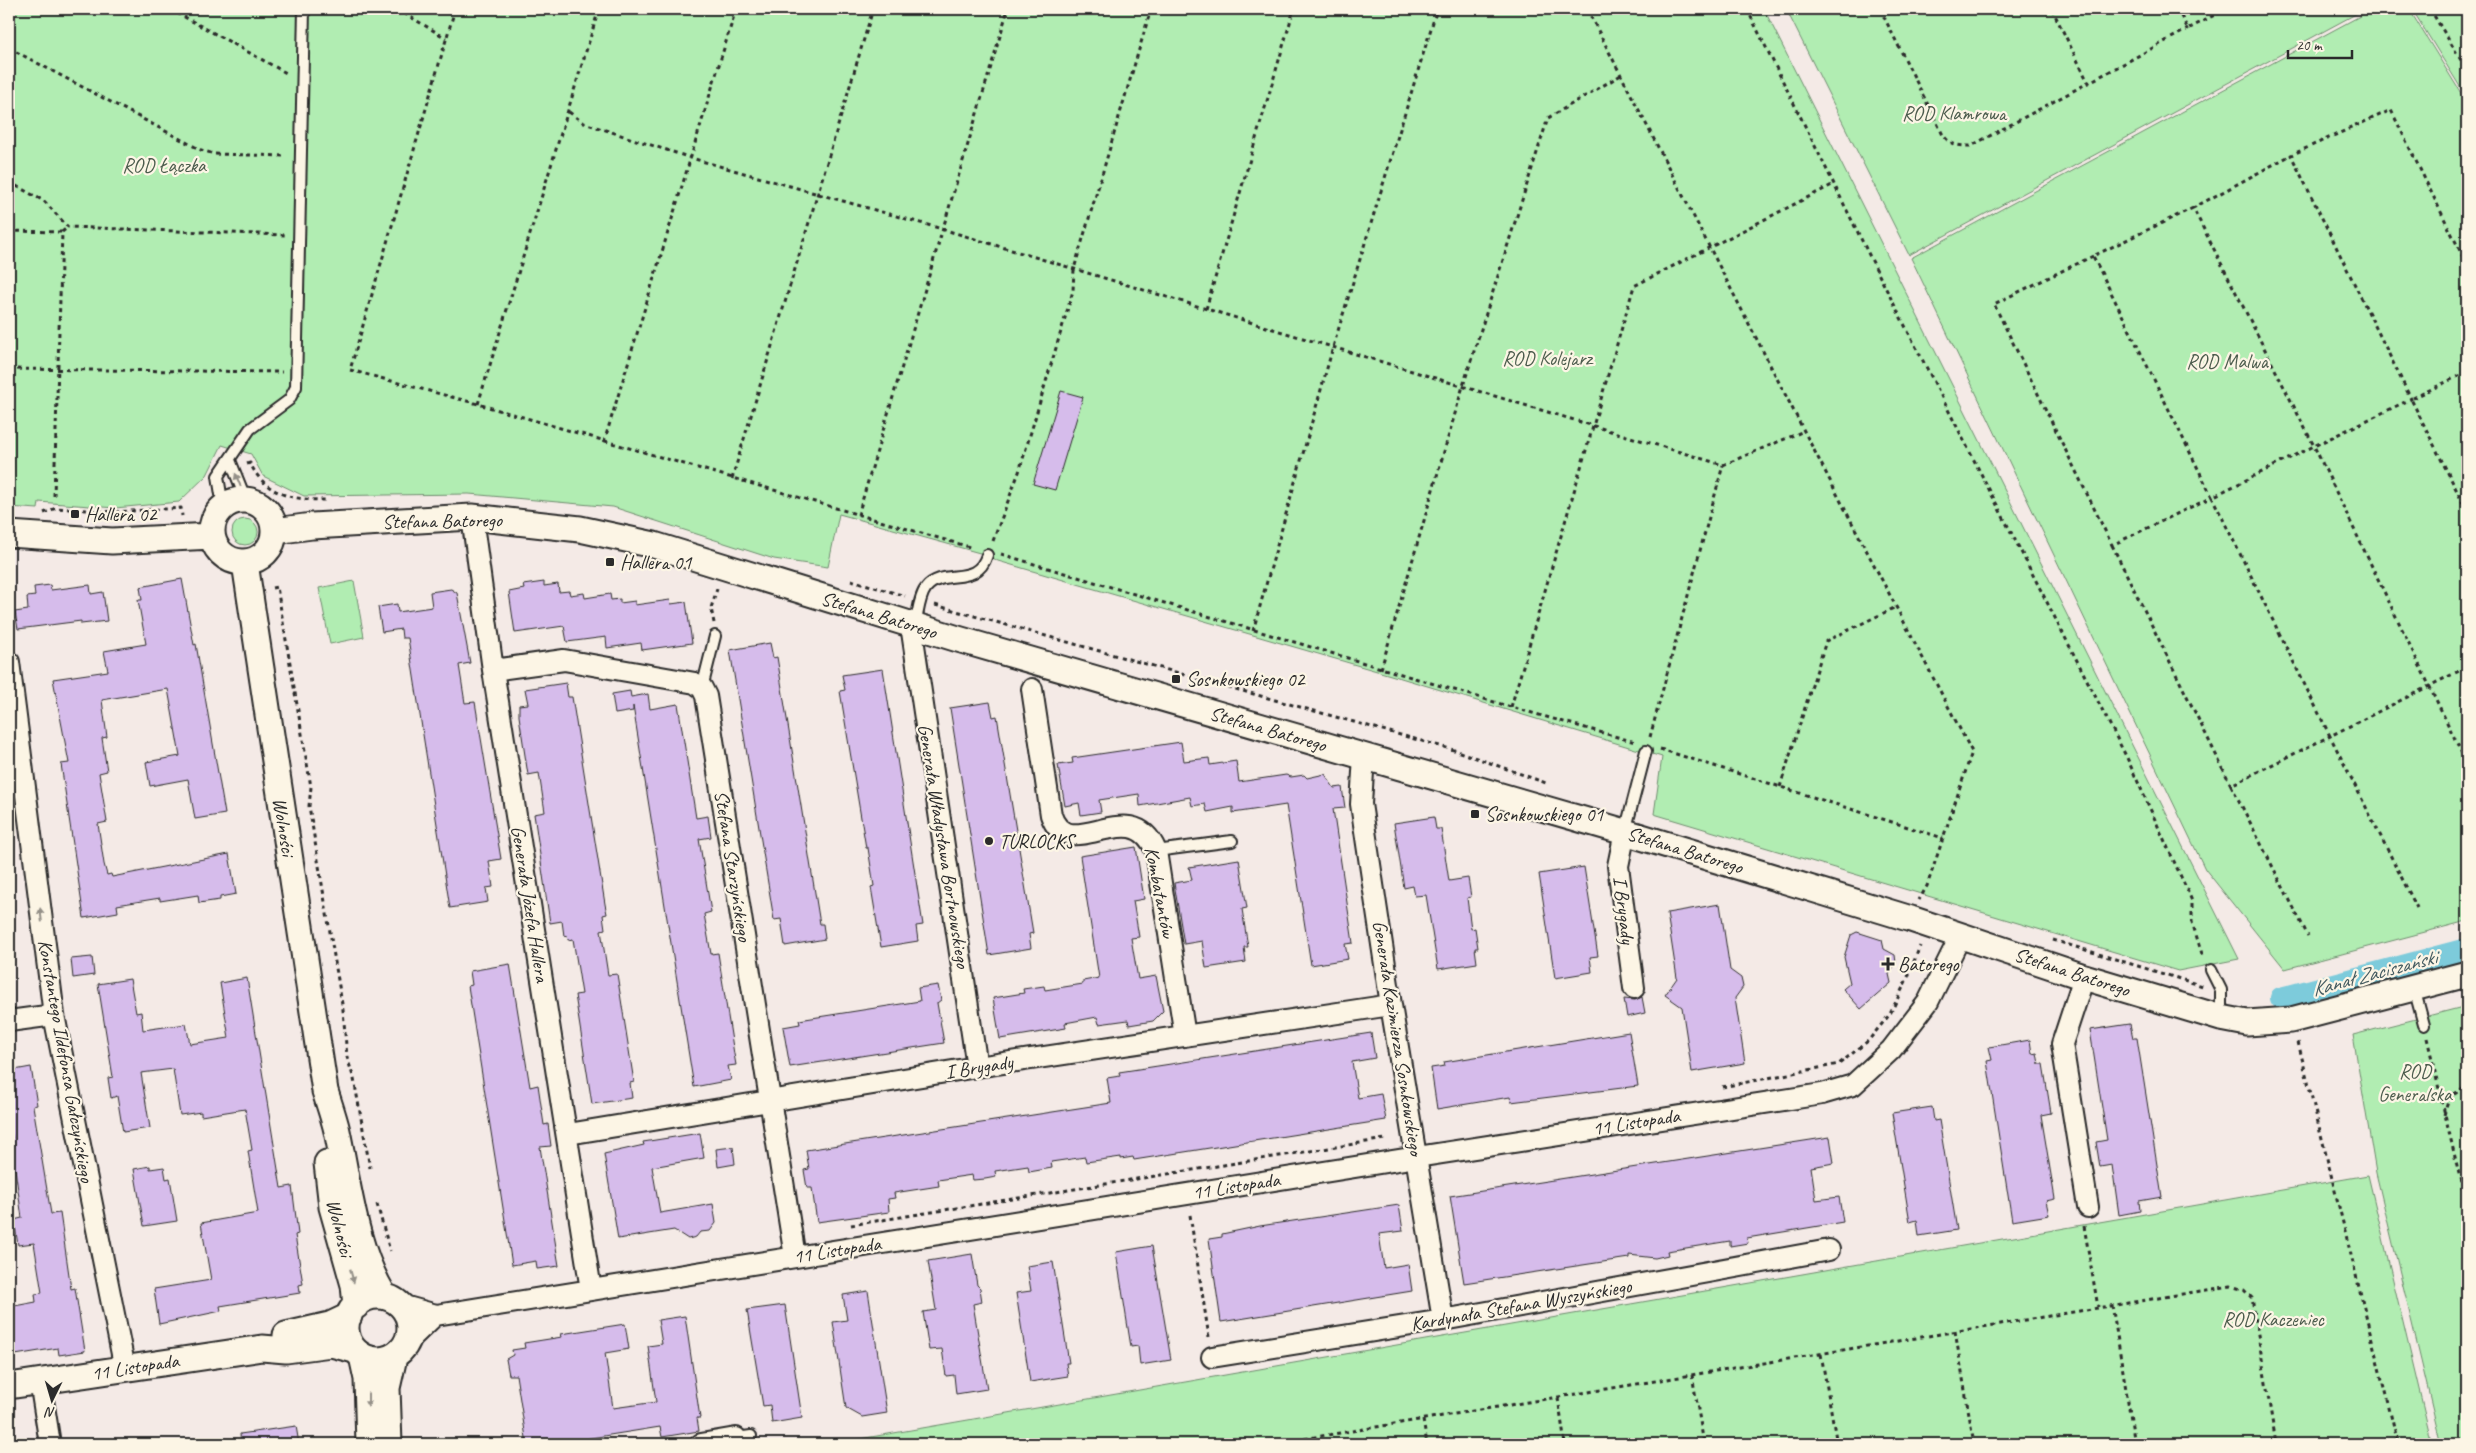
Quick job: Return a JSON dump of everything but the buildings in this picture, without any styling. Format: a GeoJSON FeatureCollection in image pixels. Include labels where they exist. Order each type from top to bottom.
{"type":"FeatureCollection","features":[{"type":"Feature","properties":{"kind":"street"},"geometry":{"type":"LineString","coordinates":[[246,500],[257,503],[267,510],[273,520],[275,531],[273,543],[267,553],[257,560],[245,563],[234,562],[223,556],[216,547],[212,536],[214,520],[223,507],[234,501],[246,500]]}},
{"type":"Feature","properties":{"kind":"street","name":"Stefana Batorego"},"geometry":{"type":"LineString","coordinates":[[275,531],[312,526],[472,517],[580,529],[654,545],[913,626],[1625,832],[1911,919],[2084,977],[2221,1018],[2247,1023],[2291,1020],[2467,974]]}},
{"type":"Feature","properties":{"kind":"street","name":"Generała Józefa Hallera"},"geometry":{"type":"LineString","coordinates":[[472,517],[493,670],[592,1290]]}},
{"type":"Feature","properties":{"kind":"street"},"geometry":{"type":"LineString","coordinates":[[9,534],[112,541],[212,536]]}},
{"type":"Feature","properties":{"kind":"street","name":"Wolności"},"geometry":{"type":"LineString","coordinates":[[245,563],[325,1091],[337,1129],[356,1226],[370,1269],[392,1300]]}},
{"type":"Feature","properties":{"kind":"street","name":"Generała Władysława Bortnowskiego"},"geometry":{"type":"LineString","coordinates":[[913,626],[977,1067]]}},
{"type":"Feature","properties":{"kind":"street"},"geometry":{"type":"LineString","coordinates":[[493,670],[564,660],[695,683],[702,688]]}},
{"type":"Feature","properties":{"kind":"street","name":"Konstantego Ildefonsa Gałczyńskiego"},"geometry":{"type":"LineString","coordinates":[[9,662],[54,1015],[125,1369]]}},
{"type":"Feature","properties":{"kind":"street","name":"Stefana Starzyńskiego"},"geometry":{"type":"LineString","coordinates":[[702,688],[707,705],[796,1257]]}},
{"type":"Feature","properties":{"kind":"street","name":"Kombatantów"},"geometry":{"type":"LineString","coordinates":[[1032,689],[1051,815],[1055,827],[1063,834],[1075,834],[1115,827],[1130,827],[1143,831],[1152,840],[1156,851],[1185,1036]]}},
{"type":"Feature","properties":{"kind":"street","name":"Generała Kazimierza Sosnkowskiego"},"geometry":{"type":"LineString","coordinates":[[1364,756],[1361,804],[1391,1005],[1443,1320]]}},
{"type":"Feature","properties":{"kind":"street","name":"I Brygady"},"geometry":{"type":"LineString","coordinates":[[1625,832],[1618,866],[1634,988]]}},
{"type":"Feature","properties":{"kind":"street","name":"11 Listopada"},"geometry":{"type":"LineString","coordinates":[[392,1300],[435,1315],[1417,1156],[1822,1094],[1853,1085],[1891,1050],[1910,1027],[1939,980],[1960,935]]}},
{"type":"Feature","properties":{"kind":"street"},"geometry":{"type":"LineString","coordinates":[[2084,977],[2062,1044],[2088,1207]]}},
{"type":"Feature","properties":{"kind":"street","name":"I Brygady"},"geometry":{"type":"LineString","coordinates":[[568,1134],[977,1067],[1391,1005]]}},
{"type":"Feature","properties":{"kind":"street"},"geometry":{"type":"LineString","coordinates":[[9,1021],[54,1015]]}},
{"type":"Feature","properties":{"kind":"street","name":"Wolności"},"geometry":{"type":"LineString","coordinates":[[325,1091],[323,1131],[332,1206],[354,1285],[352,1311]]}},
{"type":"Feature","properties":{"kind":"street","name":"Kardynała Stefana Wyszyńskiego"},"geometry":{"type":"LineString","coordinates":[[1212,1357],[1443,1320],[1829,1250]]}},
{"type":"Feature","properties":{"kind":"street"},"geometry":{"type":"LineString","coordinates":[[369,1444],[367,1379],[358,1353],[347,1334],[352,1311],[372,1297],[392,1300],[409,1318],[411,1325],[387,1388],[388,1444]]}},
{"type":"Feature","properties":{"kind":"street","name":"11 Listopada"},"geometry":{"type":"LineString","coordinates":[[262,1348],[284,1336],[330,1325],[352,1311]]}},
{"type":"Feature","properties":{"kind":"street"},"geometry":{"type":"LineString","coordinates":[[358,1353],[378,1361],[401,1349],[435,1315]]}},
{"type":"Feature","properties":{"kind":"street","name":"11 Listopada"},"geometry":{"type":"LineString","coordinates":[[9,1386],[262,1348],[286,1350],[331,1344],[358,1353]]}},
{"type":"Feature","properties":{"kind":"street"},"geometry":{"type":"LineString","coordinates":[[40,1381],[50,1444]]}},
{"type":"Feature","properties":{"kind":"street"},"geometry":{"type":"LineString","coordinates":[[701,1444],[744,1437]]}},
{"type":"Feature","properties":{"kind":"lane"},"geometry":{"type":"LineString","coordinates":[[223,507],[218,476],[250,429],[289,400],[296,387],[298,372],[304,9]]}},
{"type":"Feature","properties":{"kind":"lane"},"geometry":{"type":"LineString","coordinates":[[230,460],[246,500]]}},
{"type":"Feature","properties":{"kind":"lane"},"geometry":{"type":"LineString","coordinates":[[913,626],[926,588],[936,581],[972,574],[984,566],[988,553]]}},
{"type":"Feature","properties":{"kind":"lane"},"geometry":{"type":"LineString","coordinates":[[702,688],[716,636]]}},
{"type":"Feature","properties":{"kind":"lane"},"geometry":{"type":"LineString","coordinates":[[1625,832],[1647,748]]}},
{"type":"Feature","properties":{"kind":"lane"},"geometry":{"type":"LineString","coordinates":[[1156,851],[1232,841]]}},
{"type":"Feature","properties":{"kind":"lane"},"geometry":{"type":"LineString","coordinates":[[2211,970],[2221,990],[2221,1018]]}},
{"type":"Feature","properties":{"kind":"lane"},"geometry":{"type":"LineString","coordinates":[[2414,988],[2424,1025]]}},
{"type":"Feature","properties":{"kind":"path"},"geometry":{"type":"LineString","coordinates":[[170,9],[304,82]]}},
{"type":"Feature","properties":{"kind":"path"},"geometry":{"type":"LineString","coordinates":[[397,9],[446,38]]}},
{"type":"Feature","properties":{"kind":"path"},"geometry":{"type":"LineString","coordinates":[[455,9],[350,370],[478,404],[858,514],[1780,787],[1943,838]]}},
{"type":"Feature","properties":{"kind":"path"},"geometry":{"type":"LineString","coordinates":[[478,404],[599,9]]}},
{"type":"Feature","properties":{"kind":"path"},"geometry":{"type":"LineString","coordinates":[[604,442],[736,9]]}},
{"type":"Feature","properties":{"kind":"path"},"geometry":{"type":"LineString","coordinates":[[732,478],[873,9]]}},
{"type":"Feature","properties":{"kind":"path"},"geometry":{"type":"LineString","coordinates":[[858,514],[1008,9]]}},
{"type":"Feature","properties":{"kind":"path"},"geometry":{"type":"LineString","coordinates":[[988,553],[1019,472],[1074,291],[1074,269],[1151,9]]}},
{"type":"Feature","properties":{"kind":"path"},"geometry":{"type":"LineString","coordinates":[[1206,309],[1294,9]]}},
{"type":"Feature","properties":{"kind":"path"},"geometry":{"type":"LineString","coordinates":[[1253,631],[1333,347],[1437,9]]}},
{"type":"Feature","properties":{"kind":"path"},"geometry":{"type":"LineString","coordinates":[[1587,9],[1972,752],[1927,886],[1911,919]]}},
{"type":"Feature","properties":{"kind":"path"},"geometry":{"type":"LineString","coordinates":[[1747,9],[2126,758],[2192,901],[2192,922],[2204,961],[2211,970]]}},
{"type":"Feature","properties":{"kind":"path"},"geometry":{"type":"LineString","coordinates":[[1880,9],[1943,135],[1951,144],[1972,146],[2226,9]]}},
{"type":"Feature","properties":{"kind":"path"},"geometry":{"type":"LineString","coordinates":[[2052,9],[2090,84]]}},
{"type":"Feature","properties":{"kind":"path"},"geometry":{"type":"LineString","coordinates":[[2177,9],[2188,30]]}},
{"type":"Feature","properties":{"kind":"path"},"geometry":{"type":"LineString","coordinates":[[2430,9],[2467,70]]}},
{"type":"Feature","properties":{"kind":"path"},"geometry":{"type":"LineString","coordinates":[[9,48],[201,150],[214,154],[301,157]]}},
{"type":"Feature","properties":{"kind":"path"},"geometry":{"type":"LineString","coordinates":[[1381,669],[1463,386],[1548,118],[1621,75]]}},
{"type":"Feature","properties":{"kind":"path"},"geometry":{"type":"LineString","coordinates":[[2308,936],[2112,545],[1994,304],[2193,208],[2291,155],[2391,110],[2467,265]]}},
{"type":"Feature","properties":{"kind":"path"},"geometry":{"type":"LineString","coordinates":[[568,112],[584,123],[691,158],[942,229],[1723,465],[1804,431]]}},
{"type":"Feature","properties":{"kind":"path"},"geometry":{"type":"LineString","coordinates":[[2291,155],[2467,511]]}},
{"type":"Feature","properties":{"kind":"path"},"geometry":{"type":"LineString","coordinates":[[9,182],[44,202],[68,227]]}},
{"type":"Feature","properties":{"kind":"path"},"geometry":{"type":"LineString","coordinates":[[1511,708],[1634,286],[1834,184]]}},
{"type":"Feature","properties":{"kind":"path"},"geometry":{"type":"LineString","coordinates":[[2193,208],[2314,446],[2467,764]]}},
{"type":"Feature","properties":{"kind":"path"},"geometry":{"type":"LineString","coordinates":[[9,231],[62,232],[68,227],[300,235]]}},
{"type":"Feature","properties":{"kind":"path"},"geometry":{"type":"LineString","coordinates":[[54,496],[62,232]]}},
{"type":"Feature","properties":{"kind":"path"},"geometry":{"type":"LineString","coordinates":[[2093,256],[2417,908]]}},
{"type":"Feature","properties":{"kind":"path"},"geometry":{"type":"LineString","coordinates":[[9,369],[298,372]]}},
{"type":"Feature","properties":{"kind":"path"},"geometry":{"type":"LineString","coordinates":[[2112,545],[2467,372]]}},
{"type":"Feature","properties":{"kind":"path"},"geometry":{"type":"LineString","coordinates":[[1647,748],[1723,465]]}},
{"type":"Feature","properties":{"kind":"path"},"geometry":{"type":"LineString","coordinates":[[39,514],[56,508],[116,512],[181,508],[182,516]]}},
{"type":"Feature","properties":{"kind":"path"},"geometry":{"type":"LineString","coordinates":[[272,588],[277,587],[311,787],[309,806],[343,1010],[347,1057],[354,1079],[371,1176]]}},
{"type":"Feature","properties":{"kind":"path"},"geometry":{"type":"LineString","coordinates":[[716,636],[712,608],[717,589]]}},
{"type":"Feature","properties":{"kind":"path"},"geometry":{"type":"LineString","coordinates":[[1780,787],[1826,641],[1896,607]]}},
{"type":"Feature","properties":{"kind":"path"},"geometry":{"type":"LineString","coordinates":[[2231,784],[2467,667]]}},
{"type":"Feature","properties":{"kind":"path"},"geometry":{"type":"LineString","coordinates":[[1712,1088],[1839,1064],[1868,1040],[1890,1014],[1908,977],[1920,946]]}},
{"type":"Feature","properties":{"kind":"path"},"geometry":{"type":"LineString","coordinates":[[2291,1020],[2398,1444]]}},
{"type":"Feature","properties":{"kind":"path"},"geometry":{"type":"LineString","coordinates":[[2424,1025],[2467,1208]]}},
{"type":"Feature","properties":{"kind":"path"},"geometry":{"type":"LineString","coordinates":[[2444,1115],[2449,1098],[2467,1085]]}},
{"type":"Feature","properties":{"kind":"path"},"geometry":{"type":"LineString","coordinates":[[843,1226],[1412,1135]]}},
{"type":"Feature","properties":{"kind":"path"},"geometry":{"type":"LineString","coordinates":[[376,1202],[391,1253]]}},
{"type":"Feature","properties":{"kind":"path"},"geometry":{"type":"LineString","coordinates":[[1189,1207],[1212,1357]]}},
{"type":"Feature","properties":{"kind":"path"},"geometry":{"type":"LineString","coordinates":[[2088,1207],[2084,1223],[2098,1307]]}},
{"type":"Feature","properties":{"kind":"path"},"geometry":{"type":"LineString","coordinates":[[1273,1444],[2231,1286],[2244,1290],[2252,1298],[2276,1444]]}},
{"type":"Feature","properties":{"kind":"path"},"geometry":{"type":"LineString","coordinates":[[2112,1305],[2135,1444]]}},
{"type":"Feature","properties":{"kind":"path"},"geometry":{"type":"LineString","coordinates":[[1955,1331],[1974,1444]]}},
{"type":"Feature","properties":{"kind":"path"},"geometry":{"type":"LineString","coordinates":[[1821,1353],[1837,1444]]}},
{"type":"Feature","properties":{"kind":"path"},"geometry":{"type":"LineString","coordinates":[[1692,1375],[1704,1444]]}},
{"type":"Feature","properties":{"kind":"path"},"geometry":{"type":"LineString","coordinates":[[1558,1398],[1566,1444]]}},
{"type":"Feature","properties":{"kind":"path"},"geometry":{"type":"LineString","coordinates":[[1422,1420],[1427,1444]]}},
{"type":"Feature","properties":{"kind":"green space","name":"ROD Kolejarz"},"geometry":{"type":"Polygon","coordinates":[[[9,9],[1764,9],[2239,959],[2178,971],[1654,814],[1662,757],[1401,678],[998,561],[987,555],[839,514],[828,567],[774,559],[613,507],[469,494],[304,496],[263,476],[251,454],[222,445],[207,475],[179,502],[115,508],[39,502],[38,509],[9,507],[9,9]]]}},
{"type":"Feature","properties":{"kind":"green space","name":"ROD Klamrowa"},"geometry":{"type":"Polygon","coordinates":[[[1786,9],[2365,9],[1909,255],[1786,9]]]}},
{"type":"Feature","properties":{"kind":"green space","name":"ROD Malwa"},"geometry":{"type":"Polygon","coordinates":[[[2373,9],[2409,9],[2467,103],[2467,921],[2285,969],[2205,869],[1911,258],[2373,9]]]}},
{"type":"Feature","properties":{"kind":"green space"},"geometry":{"type":"Polygon","coordinates":[[[2412,9],[2467,9],[2467,98],[2412,9]]]}},
{"type":"Feature","properties":{"kind":"green space"},"geometry":{"type":"Polygon","coordinates":[[[245,519],[254,523],[258,532],[254,541],[245,545],[236,541],[232,532],[236,523],[245,519]]]}},
{"type":"Feature","properties":{"kind":"green space"},"geometry":{"type":"Polygon","coordinates":[[[354,581],[364,637],[330,644],[319,588],[354,581]]]}},
{"type":"Feature","properties":{"kind":"green space","name":"ROD Generalska"},"geometry":{"type":"Polygon","coordinates":[[[2467,1006],[2467,1444],[2441,1444],[2376,1173],[2353,1035],[2467,1006]]]}},
{"type":"Feature","properties":{"kind":"green space","name":"ROD Kaczeniec"},"geometry":{"type":"Polygon","coordinates":[[[2368,1175],[2432,1444],[831,1444],[2368,1175]]]}},
{"type":"Feature","properties":{"kind":"waterway","name":"Kanał Zaciszański"},"geometry":{"type":"LineString","coordinates":[[2281,998],[2467,949]]}},
{"type":"Feature","properties":{"kind":"place","name":"Hallera 02"},"geometry":{"type":"Point","coordinates":[75,514]}},
{"type":"Feature","properties":{"kind":"place","name":"Hallera 01"},"geometry":{"type":"Point","coordinates":[610,562]}},
{"type":"Feature","properties":{"kind":"place","name":"Sosnkowskiego 02"},"geometry":{"type":"Point","coordinates":[1176,679]}},
{"type":"Feature","properties":{"kind":"place","name":"Sosnkowskiego 01"},"geometry":{"type":"Point","coordinates":[1475,814]}},
{"type":"Feature","properties":{"kind":"place","name":"TURLOCKS"},"geometry":{"type":"Point","coordinates":[989,841]}},
{"type":"Feature","properties":{"kind":"place","name":"Batorego"},"geometry":{"type":"Point","coordinates":[1888,964]}},
{"type":"Feature","properties":{"kind":"park label","name":"ROD Łączka"},"geometry":{"type":"Point","coordinates":[164,165]}}]}
